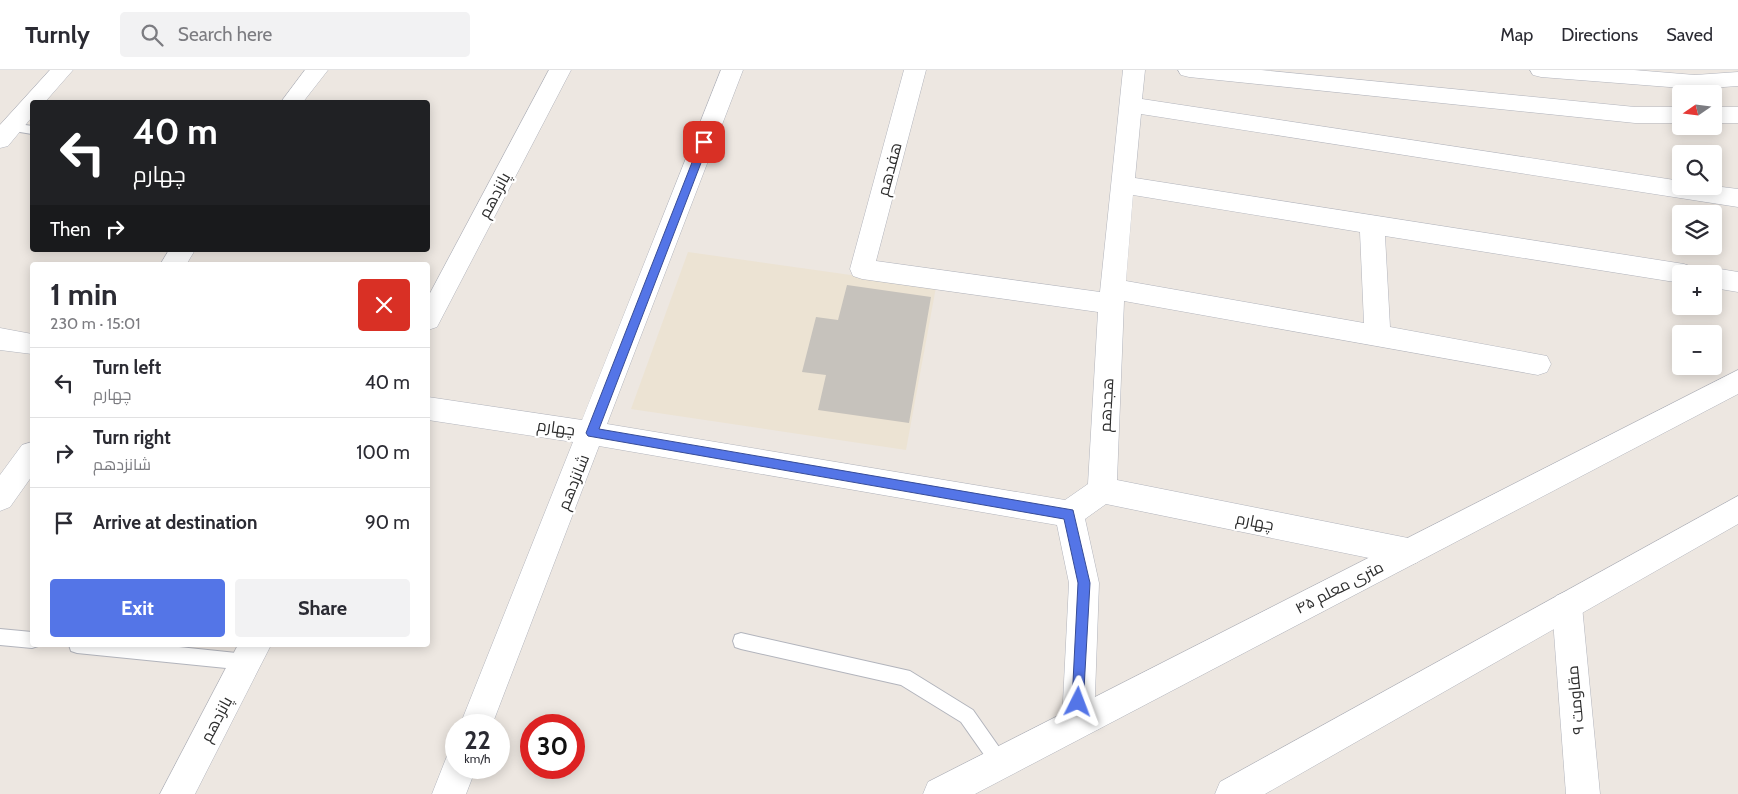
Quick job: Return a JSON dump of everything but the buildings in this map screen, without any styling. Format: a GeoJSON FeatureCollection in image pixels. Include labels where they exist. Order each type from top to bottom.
{"type":"FeatureCollection","features":[{"type":"Feature","properties":{"kind":"street"},"geometry":{"type":"LineString","coordinates":[[36,100],[62,70]]}},
{"type":"Feature","properties":{"kind":"street"},"geometry":{"type":"LineString","coordinates":[[294,100],[317,70]]}},
{"type":"Feature","properties":{"kind":"street","name":"پانزدهم"},"geometry":{"type":"LineString","coordinates":[[430,316],[560,70]]}},
{"type":"Feature","properties":{"kind":"street","name":"شانزدهم"},"geometry":{"type":"LineString","coordinates":[[480,714],[592,433],[732,70]]}},
{"type":"Feature","properties":{"kind":"street","name":"هفدهم"},"geometry":{"type":"LineString","coordinates":[[916,70],[862,269],[1112,296]]}},
{"type":"Feature","properties":{"kind":"street","name":"هجدهم"},"geometry":{"type":"LineString","coordinates":[[1102,490],[1112,296],[1134,70]]}},
{"type":"Feature","properties":{"kind":"street"},"geometry":{"type":"LineString","coordinates":[[1189,70],[1635,115],[1672,115]]}},
{"type":"Feature","properties":{"kind":"street"},"geometry":{"type":"LineString","coordinates":[[1541,70],[1695,82],[1738,79]]}},
{"type":"Feature","properties":{"kind":"street"},"geometry":{"type":"LineString","coordinates":[[1130,105],[1738,198]]}},
{"type":"Feature","properties":{"kind":"street"},"geometry":{"type":"LineString","coordinates":[[15,132],[30,108]]}},
{"type":"Feature","properties":{"kind":"street"},"geometry":{"type":"LineString","coordinates":[[1722,115],[1738,114]]}},
{"type":"Feature","properties":{"kind":"street"},"geometry":{"type":"LineString","coordinates":[[1123,185],[1672,272]]}},
{"type":"Feature","properties":{"kind":"street"},"geometry":{"type":"LineString","coordinates":[[1372,224],[1377,335]]}},
{"type":"Feature","properties":{"kind":"street"},"geometry":{"type":"LineString","coordinates":[[1722,279],[1738,282]]}},
{"type":"Feature","properties":{"kind":"street"},"geometry":{"type":"LineString","coordinates":[[1112,296],[1377,335],[1538,364]]}},
{"type":"Feature","properties":{"kind":"street"},"geometry":{"type":"LineString","coordinates":[[0,339],[30,344]]}},
{"type":"Feature","properties":{"kind":"street","name":"۴۵ متری معلم"},"geometry":{"type":"LineString","coordinates":[[940,794],[1738,381]]}},
{"type":"Feature","properties":{"kind":"street","name":"چهارم"},"geometry":{"type":"LineString","coordinates":[[430,408],[592,433],[1069,514]]}},
{"type":"Feature","properties":{"kind":"street"},"geometry":{"type":"LineString","coordinates":[[0,498],[30,457]]}},
{"type":"Feature","properties":{"kind":"street"},"geometry":{"type":"LineString","coordinates":[[1078,722],[1084,583],[1069,514],[1102,490]]}},
{"type":"Feature","properties":{"kind":"street","name":"چهارم"},"geometry":{"type":"LineString","coordinates":[[1102,490],[1408,552]]}},
{"type":"Feature","properties":{"kind":"street"},"geometry":{"type":"LineString","coordinates":[[1232,794],[1266,784],[1567,606],[1738,509]]}},
{"type":"Feature","properties":{"kind":"street","name":"مقاومت ۹"},"geometry":{"type":"LineString","coordinates":[[1567,606],[1583,794]]}},
{"type":"Feature","properties":{"kind":"street","name":"پانزدهم"},"geometry":{"type":"LineString","coordinates":[[177,794],[251,654]]}},
{"type":"Feature","properties":{"kind":"street"},"geometry":{"type":"LineString","coordinates":[[449,794],[455,779]]}},
{"type":"Feature","properties":{"kind":"lane"},"geometry":{"type":"LineString","coordinates":[[0,637],[30,640]]}},
{"type":"Feature","properties":{"kind":"lane"},"geometry":{"type":"LineString","coordinates":[[742,641],[904,677],[967,716],[1000,763]]}},
{"type":"Feature","properties":{"kind":"lane"},"geometry":{"type":"LineString","coordinates":[[116,647],[251,654]]}},
{"type":"Feature","properties":{"kind":"shaded area"},"geometry":{"type":"Polygon","coordinates":[[[688,252],[936,287],[906,450],[631,409],[688,252]]]}},
{"type":"Feature","properties":{"kind":"route"},"geometry":{"type":"LineString","coordinates":[[704,142],[592,433],[1069,514],[1084,583],[1078,702]]}}]}
